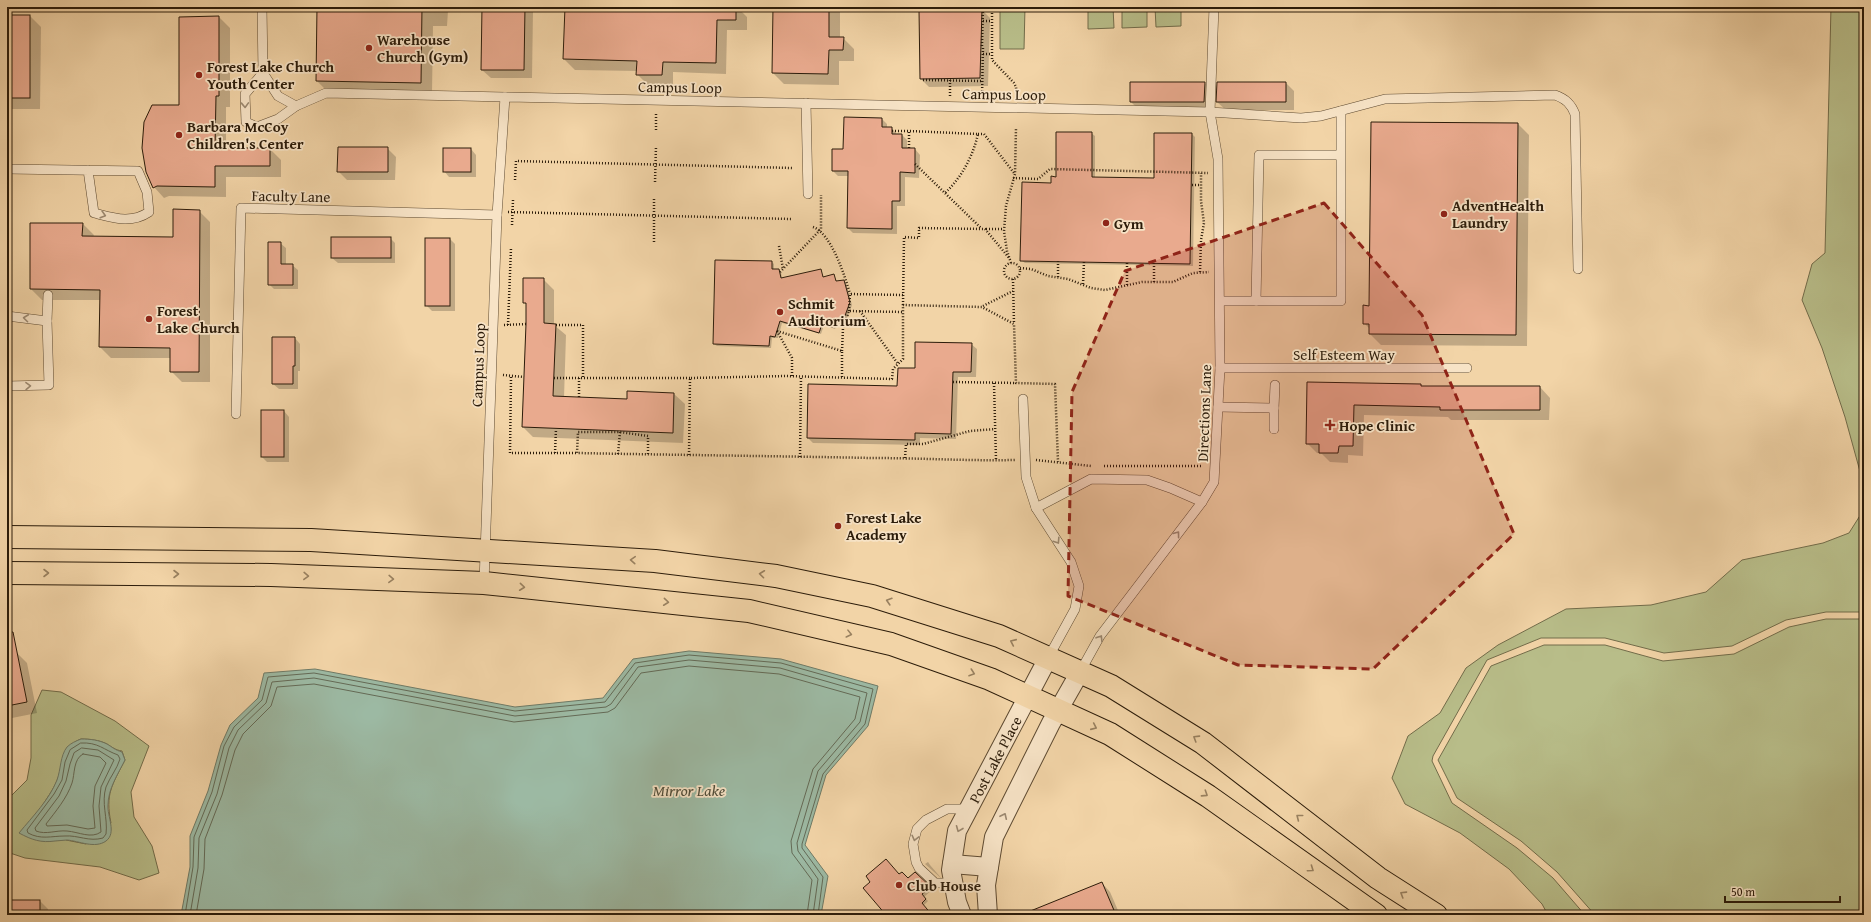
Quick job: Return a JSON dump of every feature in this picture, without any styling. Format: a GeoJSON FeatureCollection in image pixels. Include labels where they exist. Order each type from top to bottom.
{"type":"FeatureCollection","features":[{"type":"Feature","properties":{"kind":"main road"},"geometry":{"type":"LineString","coordinates":[[7,537],[311,540],[655,561],[776,576],[872,596],[999,636],[1111,686],[1202,743],[1378,878],[1436,915]]}},
{"type":"Feature","properties":{"kind":"main road"},"geometry":{"type":"LineString","coordinates":[[7,573],[271,575],[484,583],[749,610],[891,644],[990,679],[1110,734],[1208,796],[1376,915]]}},
{"type":"Feature","properties":{"kind":"street","name":"Post Lake Place"},"geometry":{"type":"LineString","coordinates":[[962,915],[957,902],[951,870],[957,831],[1048,658]]}},
{"type":"Feature","properties":{"kind":"street"},"geometry":{"type":"LineString","coordinates":[[988,915],[986,885],[994,837],[1058,711],[1080,672]]}},
{"type":"Feature","properties":{"kind":"street"},"geometry":{"type":"LineString","coordinates":[[952,864],[989,867]]}},
{"type":"Feature","properties":{"kind":"lane"},"geometry":{"type":"LineString","coordinates":[[262,7],[263,73],[278,96],[296,106]]}},
{"type":"Feature","properties":{"kind":"lane","name":"Directions Lane"},"geometry":{"type":"LineString","coordinates":[[1080,672],[1100,636],[1202,502],[1214,482],[1220,368],[1220,301],[1218,159],[1210,112],[1214,7]]}},
{"type":"Feature","properties":{"kind":"lane"},"geometry":{"type":"LineString","coordinates":[[263,73],[245,94],[246,122],[257,127],[278,119],[296,106],[326,93],[505,97]]}},
{"type":"Feature","properties":{"kind":"lane","name":"Campus Loop"},"geometry":{"type":"LineString","coordinates":[[484,583],[497,215],[505,97],[1210,112],[1301,118],[1321,116],[1385,99],[1556,95],[1563,98],[1571,105],[1575,114],[1578,269]]}},
{"type":"Feature","properties":{"kind":"lane"},"geometry":{"type":"LineString","coordinates":[[806,103],[808,194]]}},
{"type":"Feature","properties":{"kind":"lane"},"geometry":{"type":"LineString","coordinates":[[1220,301],[1341,301],[1341,111]]}},
{"type":"Feature","properties":{"kind":"lane"},"geometry":{"type":"LineString","coordinates":[[1256,301],[1258,155],[1340,155]]}},
{"type":"Feature","properties":{"kind":"lane"},"geometry":{"type":"LineString","coordinates":[[7,169],[88,170],[138,171],[147,192],[149,212],[139,218],[117,219],[94,213],[88,170]]}},
{"type":"Feature","properties":{"kind":"lane","name":"Faculty Lane"},"geometry":{"type":"LineString","coordinates":[[236,414],[241,208],[497,215]]}},
{"type":"Feature","properties":{"kind":"lane"},"geometry":{"type":"LineString","coordinates":[[7,386],[49,385],[48,295]]}},
{"type":"Feature","properties":{"kind":"lane"},"geometry":{"type":"LineString","coordinates":[[7,316],[48,321]]}},
{"type":"Feature","properties":{"kind":"lane","name":"Self Esteem Way"},"geometry":{"type":"LineString","coordinates":[[1220,368],[1467,368]]}},
{"type":"Feature","properties":{"kind":"lane"},"geometry":{"type":"LineString","coordinates":[[1274,429],[1275,385]]}},
{"type":"Feature","properties":{"kind":"lane"},"geometry":{"type":"LineString","coordinates":[[1023,399],[1026,477],[1036,508],[1071,562],[1079,586],[1075,609],[1048,658]]}},
{"type":"Feature","properties":{"kind":"lane"},"geometry":{"type":"LineString","coordinates":[[1218,407],[1274,408]]}},
{"type":"Feature","properties":{"kind":"lane"},"geometry":{"type":"LineString","coordinates":[[1036,508],[1091,479],[1147,480],[1202,502]]}},
{"type":"Feature","properties":{"kind":"lane"},"geometry":{"type":"LineString","coordinates":[[953,883],[936,883],[919,868],[916,862],[913,844],[917,830],[926,820],[947,809],[968,809]]}},
{"type":"Feature","properties":{"kind":"path"},"geometry":{"type":"LineString","coordinates":[[982,107],[983,7]]}},
{"type":"Feature","properties":{"kind":"path"},"geometry":{"type":"LineString","coordinates":[[992,7],[991,54],[994,63],[1016,87],[1017,100]]}},
{"type":"Feature","properties":{"kind":"path"},"geometry":{"type":"LineString","coordinates":[[983,21],[992,21]]}},
{"type":"Feature","properties":{"kind":"path"},"geometry":{"type":"LineString","coordinates":[[983,54],[991,54]]}},
{"type":"Feature","properties":{"kind":"path"},"geometry":{"type":"LineString","coordinates":[[923,80],[982,81]]}},
{"type":"Feature","properties":{"kind":"path"},"geometry":{"type":"LineString","coordinates":[[656,130],[657,100]]}},
{"type":"Feature","properties":{"kind":"path"},"geometry":{"type":"LineString","coordinates":[[1011,263],[1004,229],[1006,206],[1015,174],[1016,128]]}},
{"type":"Feature","properties":{"kind":"path"},"geometry":{"type":"LineString","coordinates":[[892,131],[984,134],[1015,174]]}},
{"type":"Feature","properties":{"kind":"path"},"geometry":{"type":"LineString","coordinates":[[909,131],[909,148]]}},
{"type":"Feature","properties":{"kind":"path"},"geometry":{"type":"LineString","coordinates":[[945,193],[960,177],[975,150],[978,134]]}},
{"type":"Feature","properties":{"kind":"path"},"geometry":{"type":"LineString","coordinates":[[655,182],[656,146]]}},
{"type":"Feature","properties":{"kind":"path"},"geometry":{"type":"LineString","coordinates":[[515,180],[516,161],[792,168]]}},
{"type":"Feature","properties":{"kind":"path"},"geometry":{"type":"LineString","coordinates":[[915,164],[983,229],[1010,258]]}},
{"type":"Feature","properties":{"kind":"path"},"geometry":{"type":"LineString","coordinates":[[1014,178],[1038,179],[1050,169],[1218,173]]}},
{"type":"Feature","properties":{"kind":"path"},"geometry":{"type":"LineString","coordinates":[[1200,272],[1201,240],[1204,223],[1201,201],[1201,173]]}},
{"type":"Feature","properties":{"kind":"path"},"geometry":{"type":"LineString","coordinates":[[1192,185],[1201,185]]}},
{"type":"Feature","properties":{"kind":"path"},"geometry":{"type":"LineString","coordinates":[[654,197],[654,242]]}},
{"type":"Feature","properties":{"kind":"path"},"geometry":{"type":"LineString","coordinates":[[512,225],[513,200]]}},
{"type":"Feature","properties":{"kind":"path"},"geometry":{"type":"LineString","coordinates":[[497,215],[513,213],[791,219]]}},
{"type":"Feature","properties":{"kind":"path"},"geometry":{"type":"LineString","coordinates":[[813,227],[821,230],[843,268],[850,294],[849,311],[843,328],[842,377]]}},
{"type":"Feature","properties":{"kind":"path"},"geometry":{"type":"LineString","coordinates":[[554,378],[801,376],[892,379],[893,369],[903,359],[904,237],[919,238],[919,228],[1004,229]]}},
{"type":"Feature","properties":{"kind":"path"},"geometry":{"type":"LineString","coordinates":[[780,272],[821,230]]}},
{"type":"Feature","properties":{"kind":"path"},"geometry":{"type":"LineString","coordinates":[[779,246],[783,269]]}},
{"type":"Feature","properties":{"kind":"path"},"geometry":{"type":"LineString","coordinates":[[508,324],[511,248]]}},
{"type":"Feature","properties":{"kind":"path"},"geometry":{"type":"LineString","coordinates":[[1058,261],[1058,278]]}},
{"type":"Feature","properties":{"kind":"path"},"geometry":{"type":"LineString","coordinates":[[1083,284],[1084,262]]}},
{"type":"Feature","properties":{"kind":"path"},"geometry":{"type":"LineString","coordinates":[[1013,279],[1008,278],[1004,271],[1006,266],[1011,263],[1016,264],[1020,268],[1030,269],[1048,276],[1068,279],[1091,288],[1105,290],[1127,284],[1142,282],[1173,282],[1185,276],[1200,272],[1219,272]]}},
{"type":"Feature","properties":{"kind":"path"},"geometry":{"type":"LineString","coordinates":[[1127,263],[1127,284]]}},
{"type":"Feature","properties":{"kind":"path"},"geometry":{"type":"LineString","coordinates":[[1154,263],[1154,282]]}},
{"type":"Feature","properties":{"kind":"path"},"geometry":{"type":"LineString","coordinates":[[1013,279],[1019,275],[1020,268]]}},
{"type":"Feature","properties":{"kind":"path"},"geometry":{"type":"LineString","coordinates":[[1013,279],[1016,383]]}},
{"type":"Feature","properties":{"kind":"path"},"geometry":{"type":"LineString","coordinates":[[982,307],[1013,291]]}},
{"type":"Feature","properties":{"kind":"path"},"geometry":{"type":"LineString","coordinates":[[850,294],[903,296]]}},
{"type":"Feature","properties":{"kind":"path"},"geometry":{"type":"LineString","coordinates":[[903,305],[982,307],[1014,324]]}},
{"type":"Feature","properties":{"kind":"path"},"geometry":{"type":"LineString","coordinates":[[849,311],[903,312]]}},
{"type":"Feature","properties":{"kind":"path"},"geometry":{"type":"LineString","coordinates":[[860,311],[898,364]]}},
{"type":"Feature","properties":{"kind":"path"},"geometry":{"type":"LineString","coordinates":[[504,332],[504,324],[526,324]]}},
{"type":"Feature","properties":{"kind":"path"},"geometry":{"type":"LineString","coordinates":[[556,325],[583,325],[579,397]]}},
{"type":"Feature","properties":{"kind":"path"},"geometry":{"type":"LineString","coordinates":[[792,376],[792,358],[777,331],[842,351]]}},
{"type":"Feature","properties":{"kind":"path"},"geometry":{"type":"LineString","coordinates":[[503,369],[503,376],[524,377]]}},
{"type":"Feature","properties":{"kind":"path"},"geometry":{"type":"LineString","coordinates":[[512,376],[510,452],[1015,460]]}},
{"type":"Feature","properties":{"kind":"path"},"geometry":{"type":"LineString","coordinates":[[800,457],[801,376]]}},
{"type":"Feature","properties":{"kind":"path"},"geometry":{"type":"LineString","coordinates":[[689,455],[690,378]]}},
{"type":"Feature","properties":{"kind":"path"},"geometry":{"type":"LineString","coordinates":[[953,382],[1055,384],[1058,462]]}},
{"type":"Feature","properties":{"kind":"path"},"geometry":{"type":"LineString","coordinates":[[994,383],[996,460]]}},
{"type":"Feature","properties":{"kind":"path"},"geometry":{"type":"LineString","coordinates":[[555,453],[556,428]]}},
{"type":"Feature","properties":{"kind":"path"},"geometry":{"type":"LineString","coordinates":[[905,458],[906,444],[923,444],[970,431],[996,429]]}},
{"type":"Feature","properties":{"kind":"path"},"geometry":{"type":"LineString","coordinates":[[577,453],[578,432],[620,432],[648,436],[648,454]]}},
{"type":"Feature","properties":{"kind":"path"},"geometry":{"type":"LineString","coordinates":[[618,454],[620,432]]}},
{"type":"Feature","properties":{"kind":"path"},"geometry":{"type":"LineString","coordinates":[[1034,460],[1089,466],[1208,466]]}},
{"type":"Feature","properties":{"kind":"highlighted area"},"geometry":{"type":"Polygon","coordinates":[[[1324,203],[1422,315],[1514,534],[1373,669],[1238,665],[1068,596],[1072,392],[1125,271],[1324,203]]]}},
{"type":"Feature","properties":{"kind":"green space"},"geometry":{"type":"Polygon","coordinates":[[[1000,7],[1025,7],[1024,49],[1000,49],[1000,7]]]}},
{"type":"Feature","properties":{"kind":"green space"},"geometry":{"type":"Polygon","coordinates":[[[1088,7],[1113,7],[1114,28],[1088,29],[1088,7]]]}},
{"type":"Feature","properties":{"kind":"green space"},"geometry":{"type":"Polygon","coordinates":[[[1122,7],[1147,7],[1147,27],[1122,28],[1122,7]]]}},
{"type":"Feature","properties":{"kind":"green space"},"geometry":{"type":"Polygon","coordinates":[[[1155,7],[1181,7],[1181,26],[1156,27],[1155,7]]]}},
{"type":"Feature","properties":{"kind":"green space"},"geometry":{"type":"Polygon","coordinates":[[[1831,7],[1864,7],[1864,612],[1826,612],[1786,620],[1732,646],[1664,653],[1605,638],[1541,638],[1487,660],[1433,756],[1432,761],[1452,803],[1517,848],[1553,878],[1585,915],[1548,915],[1542,904],[1509,869],[1460,833],[1405,804],[1392,778],[1408,736],[1440,713],[1466,668],[1498,645],[1566,609],[1651,605],[1706,592],[1742,560],[1823,543],[1849,533],[1861,514],[1861,475],[1845,417],[1822,348],[1802,300],[1812,264],[1825,253],[1831,7]]]}},
{"type":"Feature","properties":{"kind":"green space"},"geometry":{"type":"Polygon","coordinates":[[[1826,619],[1864,619],[1864,915],[1595,915],[1557,872],[1521,841],[1457,798],[1438,760],[1491,666],[1544,645],[1605,645],[1663,661],[1734,654],[1789,627],[1826,619]]]}},
{"type":"Feature","properties":{"kind":"green space"},"geometry":{"type":"Polygon","coordinates":[[[42,690],[61,692],[115,721],[149,746],[131,792],[134,817],[152,846],[159,873],[139,880],[100,867],[25,858],[7,852],[7,800],[27,780],[31,758],[31,715],[42,690]],[[81,739],[71,746],[65,755],[57,781],[44,803],[66,840],[86,844],[111,823],[109,813],[109,797],[116,776],[125,760],[122,751],[101,742],[81,739]]]}},
{"type":"Feature","properties":{"kind":"water","name":"Mirror Lake"},"geometry":{"type":"Polygon","coordinates":[[[689,651],[781,659],[878,686],[868,726],[826,775],[805,845],[828,876],[821,915],[181,915],[190,867],[190,836],[208,791],[221,745],[230,725],[258,698],[264,673],[315,669],[515,707],[603,698],[633,659],[689,651]]]}},
{"type":"Feature","properties":{"kind":"water"},"geometry":{"type":"Polygon","coordinates":[[[81,739],[94,740],[107,744],[122,752],[125,760],[114,782],[108,799],[111,824],[111,834],[109,838],[102,843],[97,844],[87,844],[67,840],[50,842],[32,839],[19,833],[40,808],[54,787],[63,754],[67,747],[81,739]]]}},
{"type":"Feature","properties":{"kind":"building","name":"Warehouse Church (Gym)"},"geometry":{"type":"Polygon","coordinates":[[[317,7],[422,7],[421,83],[316,81],[317,7]]]}},
{"type":"Feature","properties":{"kind":"building"},"geometry":{"type":"Polygon","coordinates":[[[482,7],[525,7],[524,70],[481,70],[482,7]]]}},
{"type":"Feature","properties":{"kind":"building"},"geometry":{"type":"Polygon","coordinates":[[[565,7],[736,7],[736,20],[717,20],[716,63],[663,62],[662,75],[636,75],[637,61],[563,59],[565,7]]]}},
{"type":"Feature","properties":{"kind":"building"},"geometry":{"type":"Polygon","coordinates":[[[773,7],[829,7],[829,37],[844,37],[843,50],[829,50],[828,74],[772,73],[773,7]]]}},
{"type":"Feature","properties":{"kind":"building"},"geometry":{"type":"Polygon","coordinates":[[[982,9],[980,78],[920,79],[919,10],[982,9]]]}},
{"type":"Feature","properties":{"kind":"building"},"geometry":{"type":"Polygon","coordinates":[[[7,15],[30,15],[30,98],[7,98],[7,15]]]}},
{"type":"Feature","properties":{"kind":"building"},"geometry":{"type":"Polygon","coordinates":[[[219,16],[219,96],[216,96],[215,148],[270,148],[270,166],[215,166],[215,187],[157,186],[153,188],[146,172],[142,148],[144,122],[152,105],[179,105],[179,17],[219,16]]]}},
{"type":"Feature","properties":{"kind":"building"},"geometry":{"type":"Polygon","coordinates":[[[1130,82],[1205,82],[1204,102],[1130,102],[1130,82]]]}},
{"type":"Feature","properties":{"kind":"building"},"geometry":{"type":"Polygon","coordinates":[[[1217,82],[1286,82],[1286,102],[1216,102],[1217,82]]]}},
{"type":"Feature","properties":{"kind":"building"},"geometry":{"type":"Polygon","coordinates":[[[844,117],[882,118],[882,127],[892,127],[892,134],[902,134],[902,148],[915,148],[915,173],[900,172],[900,201],[892,201],[892,229],[847,228],[848,171],[832,171],[832,149],[843,149],[844,117]]]}},
{"type":"Feature","properties":{"kind":"building","name":"AdventHealth Laundry"},"geometry":{"type":"Polygon","coordinates":[[[1371,122],[1518,123],[1516,335],[1369,334],[1369,324],[1363,324],[1363,305],[1369,306],[1371,122]]]}},
{"type":"Feature","properties":{"kind":"building","name":"Gym"},"geometry":{"type":"Polygon","coordinates":[[[1056,132],[1092,132],[1092,177],[1154,178],[1154,133],[1192,133],[1190,264],[1020,261],[1022,182],[1051,183],[1051,176],[1056,177],[1056,132]]]}},
{"type":"Feature","properties":{"kind":"building"},"geometry":{"type":"Polygon","coordinates":[[[338,147],[388,147],[388,172],[337,172],[338,147]]]}},
{"type":"Feature","properties":{"kind":"building"},"geometry":{"type":"Polygon","coordinates":[[[443,148],[471,148],[471,172],[443,172],[443,148]]]}},
{"type":"Feature","properties":{"kind":"building","name":"Forest Lake Church"},"geometry":{"type":"Polygon","coordinates":[[[173,209],[200,210],[199,372],[170,372],[170,348],[99,347],[100,290],[30,289],[30,223],[83,223],[82,236],[173,237],[173,209]]]}},
{"type":"Feature","properties":{"kind":"building"},"geometry":{"type":"Polygon","coordinates":[[[331,237],[391,237],[391,258],[331,258],[331,237]]]}},
{"type":"Feature","properties":{"kind":"building"},"geometry":{"type":"Polygon","coordinates":[[[425,238],[450,238],[450,306],[425,306],[425,238]]]}},
{"type":"Feature","properties":{"kind":"building"},"geometry":{"type":"Polygon","coordinates":[[[268,242],[281,242],[281,264],[293,264],[293,285],[268,285],[268,242]]]}},
{"type":"Feature","properties":{"kind":"building","name":"Schmit Auditorium"},"geometry":{"type":"Polygon","coordinates":[[[715,260],[772,261],[772,269],[779,269],[781,278],[821,269],[823,277],[834,274],[836,281],[844,280],[850,302],[842,324],[835,321],[833,327],[822,324],[819,333],[780,321],[775,337],[770,336],[769,346],[713,344],[715,260]]]}},
{"type":"Feature","properties":{"kind":"building"},"geometry":{"type":"Polygon","coordinates":[[[523,278],[544,278],[544,323],[556,324],[553,396],[627,399],[627,391],[674,393],[673,433],[522,427],[526,324],[526,303],[523,303],[523,278]]]}},
{"type":"Feature","properties":{"kind":"building"},"geometry":{"type":"Polygon","coordinates":[[[272,337],[295,337],[295,366],[293,366],[293,384],[272,384],[272,337]]]}},
{"type":"Feature","properties":{"kind":"building"},"geometry":{"type":"Polygon","coordinates":[[[915,342],[972,343],[971,372],[953,372],[951,434],[915,433],[915,440],[807,438],[808,384],[897,386],[898,368],[915,368],[915,342]]]}},
{"type":"Feature","properties":{"kind":"building","name":"Hope Clinic"},"geometry":{"type":"Polygon","coordinates":[[[1307,382],[1421,384],[1421,386],[1540,386],[1540,410],[1440,410],[1440,407],[1354,405],[1353,446],[1339,446],[1338,453],[1319,453],[1319,444],[1306,444],[1307,382]]]}},
{"type":"Feature","properties":{"kind":"building"},"geometry":{"type":"Polygon","coordinates":[[[261,410],[284,410],[284,457],[261,457],[261,410]]]}},
{"type":"Feature","properties":{"kind":"building"},"geometry":{"type":"Polygon","coordinates":[[[7,632],[13,632],[27,702],[7,706],[7,632]]]}},
{"type":"Feature","properties":{"kind":"building","name":"Club House"},"geometry":{"type":"Polygon","coordinates":[[[886,859],[899,874],[902,872],[908,878],[915,872],[931,887],[922,894],[926,899],[922,903],[932,915],[886,915],[863,888],[870,882],[866,876],[886,859]]]}},
{"type":"Feature","properties":{"kind":"building"},"geometry":{"type":"Polygon","coordinates":[[[1102,882],[1116,915],[1023,915],[1023,914],[1102,882]]]}},
{"type":"Feature","properties":{"kind":"building"},"geometry":{"type":"Polygon","coordinates":[[[7,900],[40,900],[40,915],[7,915],[7,900]]]}},
{"type":"Feature","properties":{"kind":"place","name":"Warehouse Church (Gym)"},"geometry":{"type":"Point","coordinates":[369,48]}},
{"type":"Feature","properties":{"kind":"place","name":"Forest Lake Church Youth Center"},"geometry":{"type":"Point","coordinates":[199,75]}},
{"type":"Feature","properties":{"kind":"place","name":"Barbara McCoy Children's Center"},"geometry":{"type":"Point","coordinates":[179,135]}},
{"type":"Feature","properties":{"kind":"place","name":"AdventHealth Laundry"},"geometry":{"type":"Point","coordinates":[1444,214]}},
{"type":"Feature","properties":{"kind":"place","name":"Gym"},"geometry":{"type":"Point","coordinates":[1106,223]}},
{"type":"Feature","properties":{"kind":"place","name":"Schmit Auditorium"},"geometry":{"type":"Point","coordinates":[780,312]}},
{"type":"Feature","properties":{"kind":"place","name":"Forest Lake Church"},"geometry":{"type":"Point","coordinates":[149,319]}},
{"type":"Feature","properties":{"kind":"place","name":"Hope Clinic"},"geometry":{"type":"Point","coordinates":[1330,425]}},
{"type":"Feature","properties":{"kind":"place","name":"Forest Lake Academy"},"geometry":{"type":"Point","coordinates":[838,526]}},
{"type":"Feature","properties":{"kind":"place","name":"Club House"},"geometry":{"type":"Point","coordinates":[899,885]}}]}
